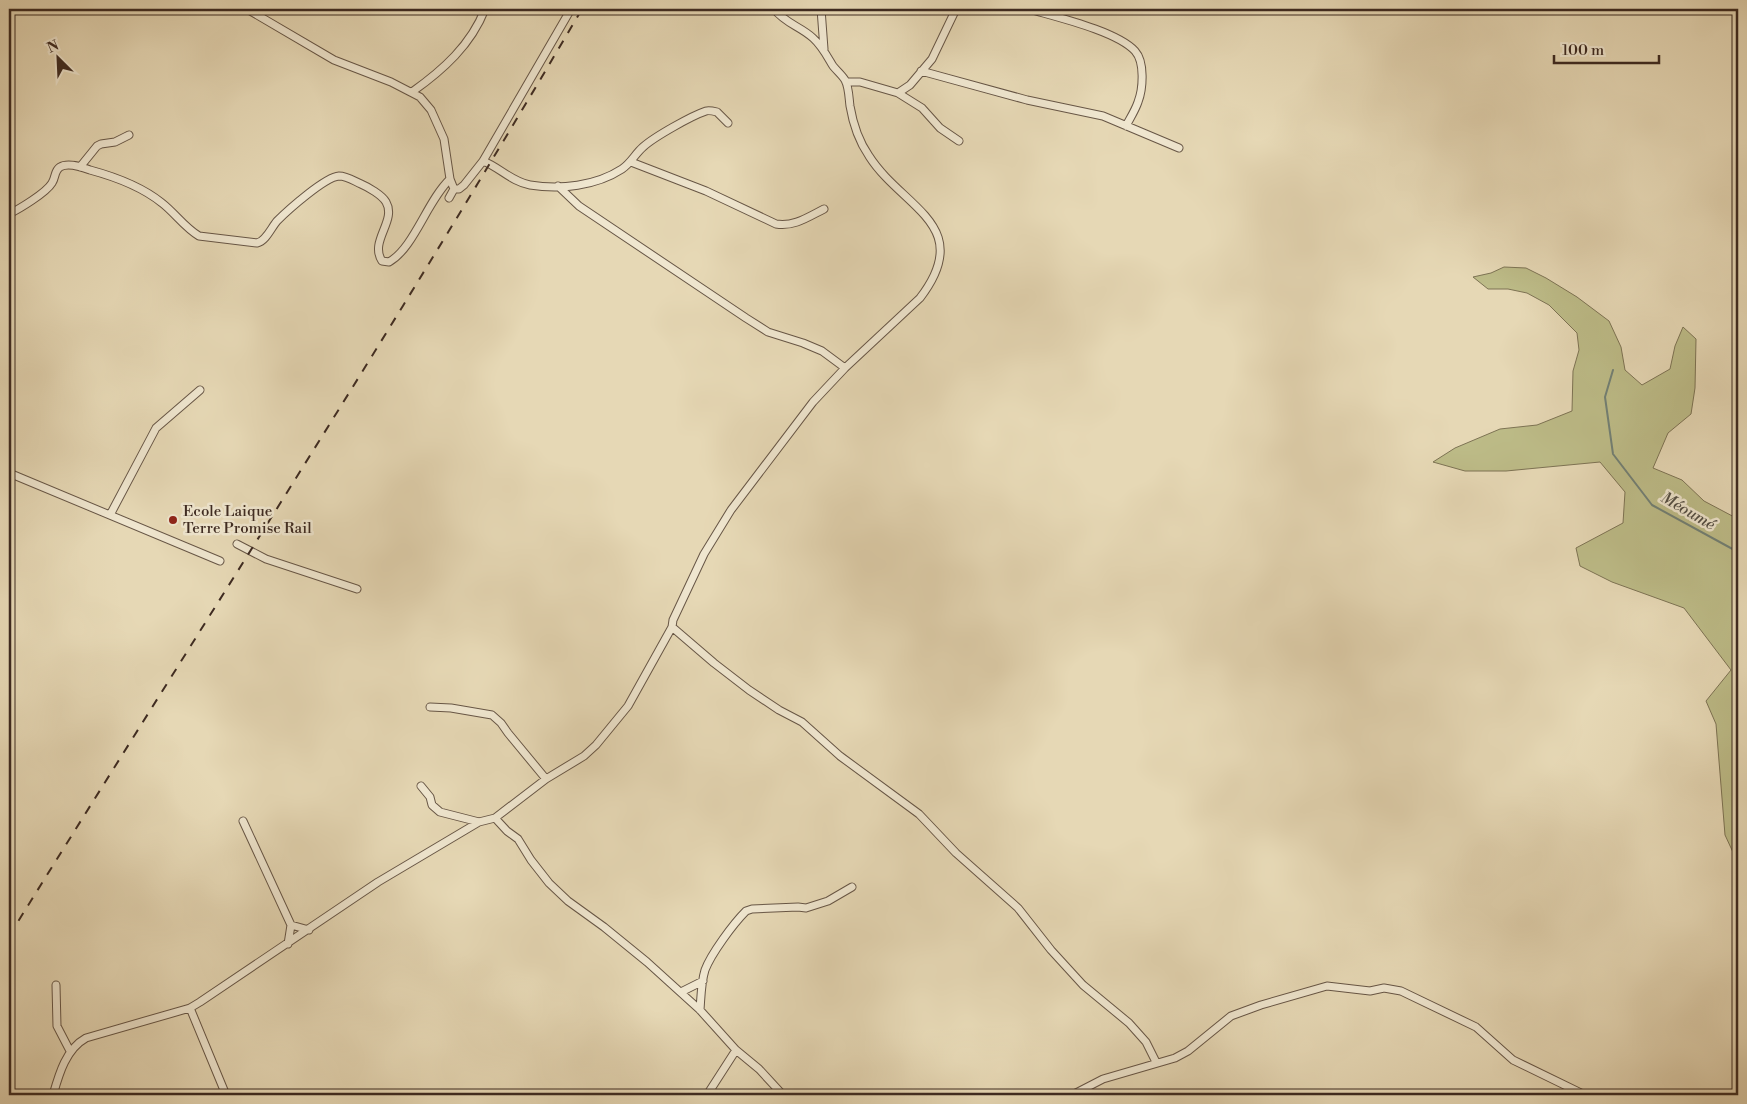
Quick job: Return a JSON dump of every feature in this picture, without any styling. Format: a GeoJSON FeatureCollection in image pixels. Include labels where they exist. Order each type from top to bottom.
{"type":"FeatureCollection","features":[{"type":"Feature","properties":{"kind":"street"},"geometry":{"type":"LineString","coordinates":[[247,9],[334,60],[392,82],[412,92],[426,103],[440,129],[446,146],[450,179],[454,189]]}},
{"type":"Feature","properties":{"kind":"street"},"geometry":{"type":"LineString","coordinates":[[412,92],[441,71],[452,60],[470,35],[485,9]]}},
{"type":"Feature","properties":{"kind":"street"},"geometry":{"type":"LineString","coordinates":[[454,189],[464,186],[483,161],[571,9]]}},
{"type":"Feature","properties":{"kind":"street"},"geometry":{"type":"LineString","coordinates":[[53,1095],[70,1051],[78,1042],[86,1038],[190,1008],[310,930],[378,882],[479,822],[495,818],[546,779],[584,756],[596,745],[628,706],[672,627],[673,620],[704,554],[731,510],[813,402],[845,368],[920,298],[930,286],[937,271],[940,255],[939,236],[930,220],[879,169],[861,143],[852,116],[847,82],[833,65],[824,49],[812,37],[782,18],[774,9]]}},
{"type":"Feature","properties":{"kind":"street"},"geometry":{"type":"LineString","coordinates":[[822,9],[824,49]]}},
{"type":"Feature","properties":{"kind":"street"},"geometry":{"type":"LineString","coordinates":[[898,93],[910,85],[932,59],[956,9]]}},
{"type":"Feature","properties":{"kind":"street"},"geometry":{"type":"LineString","coordinates":[[1029,9],[1092,28],[1124,41],[1136,52],[1140,62],[1142,88],[1138,102],[1126,126]]}},
{"type":"Feature","properties":{"kind":"street"},"geometry":{"type":"LineString","coordinates":[[921,71],[1027,100],[1103,116],[1179,148]]}},
{"type":"Feature","properties":{"kind":"street"},"geometry":{"type":"LineString","coordinates":[[847,82],[860,82],[898,93],[922,108],[940,128],[959,141]]}},
{"type":"Feature","properties":{"kind":"street"},"geometry":{"type":"LineString","coordinates":[[483,161],[496,166],[523,183],[540,186],[586,184],[622,169],[631,162],[642,148],[656,137],[707,111],[717,112],[728,123]]}},
{"type":"Feature","properties":{"kind":"street"},"geometry":{"type":"LineString","coordinates":[[80,166],[97,146],[115,142],[129,135]]}},
{"type":"Feature","properties":{"kind":"street"},"geometry":{"type":"LineString","coordinates":[[631,162],[706,192],[776,224],[786,226],[824,209]]}},
{"type":"Feature","properties":{"kind":"street"},"geometry":{"type":"LineString","coordinates":[[9,214],[19,209],[47,188],[52,182],[55,172],[59,167],[66,164],[80,166],[129,182],[161,201],[199,236],[257,243],[263,240],[278,221],[300,200],[331,178],[338,176],[347,177],[366,186],[385,200],[388,216],[378,248],[378,256],[382,261],[389,262],[401,253],[437,194],[450,179]]}},
{"type":"Feature","properties":{"kind":"street"},"geometry":{"type":"LineString","coordinates":[[558,186],[579,206],[768,332],[822,351],[845,368]]}},
{"type":"Feature","properties":{"kind":"street"},"geometry":{"type":"LineString","coordinates":[[449,198],[454,189]]}},
{"type":"Feature","properties":{"kind":"street"},"geometry":{"type":"LineString","coordinates":[[110,515],[156,428],[200,390]]}},
{"type":"Feature","properties":{"kind":"street"},"geometry":{"type":"LineString","coordinates":[[9,474],[220,561]]}},
{"type":"Feature","properties":{"kind":"street"},"geometry":{"type":"LineString","coordinates":[[237,544],[266,559],[357,589]]}},
{"type":"Feature","properties":{"kind":"street"},"geometry":{"type":"LineString","coordinates":[[672,627],[689,640],[702,654],[749,690],[779,710],[802,722],[840,756],[919,814],[956,853],[1018,908],[1051,950],[1083,985],[1129,1023],[1146,1042],[1156,1062]]}},
{"type":"Feature","properties":{"kind":"street"},"geometry":{"type":"LineString","coordinates":[[430,707],[451,708],[492,715],[501,723],[546,779]]}},
{"type":"Feature","properties":{"kind":"street"},"geometry":{"type":"LineString","coordinates":[[421,786],[430,796],[432,805],[440,812],[479,822]]}},
{"type":"Feature","properties":{"kind":"street"},"geometry":{"type":"LineString","coordinates":[[495,818],[518,840],[548,883],[568,902],[604,927],[648,962],[700,1010],[736,1050],[759,1069],[783,1095]]}},
{"type":"Feature","properties":{"kind":"street"},"geometry":{"type":"LineString","coordinates":[[243,821],[291,925],[288,944]]}},
{"type":"Feature","properties":{"kind":"street"},"geometry":{"type":"LineString","coordinates":[[700,1010],[702,981],[711,957],[746,911],[752,909],[806,908],[828,901],[852,887]]}},
{"type":"Feature","properties":{"kind":"street"},"geometry":{"type":"LineString","coordinates":[[291,925],[310,930]]}},
{"type":"Feature","properties":{"kind":"street"},"geometry":{"type":"LineString","coordinates":[[680,992],[702,981]]}},
{"type":"Feature","properties":{"kind":"street"},"geometry":{"type":"LineString","coordinates":[[56,986],[57,1026],[70,1051]]}},
{"type":"Feature","properties":{"kind":"street"},"geometry":{"type":"LineString","coordinates":[[1072,1095],[1103,1079],[1175,1058],[1188,1051],[1231,1016],[1261,1005],[1327,986],[1370,990],[1384,988],[1401,991],[1476,1027],[1513,1060],[1586,1095]]}},
{"type":"Feature","properties":{"kind":"street"},"geometry":{"type":"LineString","coordinates":[[190,1008],[226,1095]]}},
{"type":"Feature","properties":{"kind":"street"},"geometry":{"type":"LineString","coordinates":[[707,1095],[736,1050]]}},
{"type":"Feature","properties":{"kind":"shaded area"},"geometry":{"type":"Polygon","coordinates":[[[1504,267],[1526,268],[1546,278],[1577,297],[1609,321],[1621,347],[1625,370],[1642,385],[1670,369],[1675,346],[1683,327],[1696,339],[1695,388],[1691,414],[1668,433],[1653,468],[1682,480],[1704,501],[1738,519],[1738,863],[1725,835],[1716,724],[1706,701],[1731,670],[1684,608],[1612,582],[1580,566],[1576,548],[1623,523],[1625,492],[1600,462],[1506,471],[1465,471],[1433,462],[1455,448],[1500,429],[1537,425],[1572,411],[1573,371],[1579,350],[1577,333],[1549,305],[1527,293],[1508,289],[1488,289],[1473,277],[1491,273],[1504,267]]]}},
{"type":"Feature","properties":{"kind":"waterway","name":"Méoumé"},"geometry":{"type":"LineString","coordinates":[[1613,370],[1605,397],[1613,454],[1652,505],[1738,552]]}},
{"type":"Feature","properties":{"kind":"railway"},"geometry":{"type":"LineString","coordinates":[[9,936],[442,242],[582,9]]}},
{"type":"Feature","properties":{"kind":"place","name":"Ecole Laique Terre Promise Rail"},"geometry":{"type":"Point","coordinates":[173,520]}}]}
